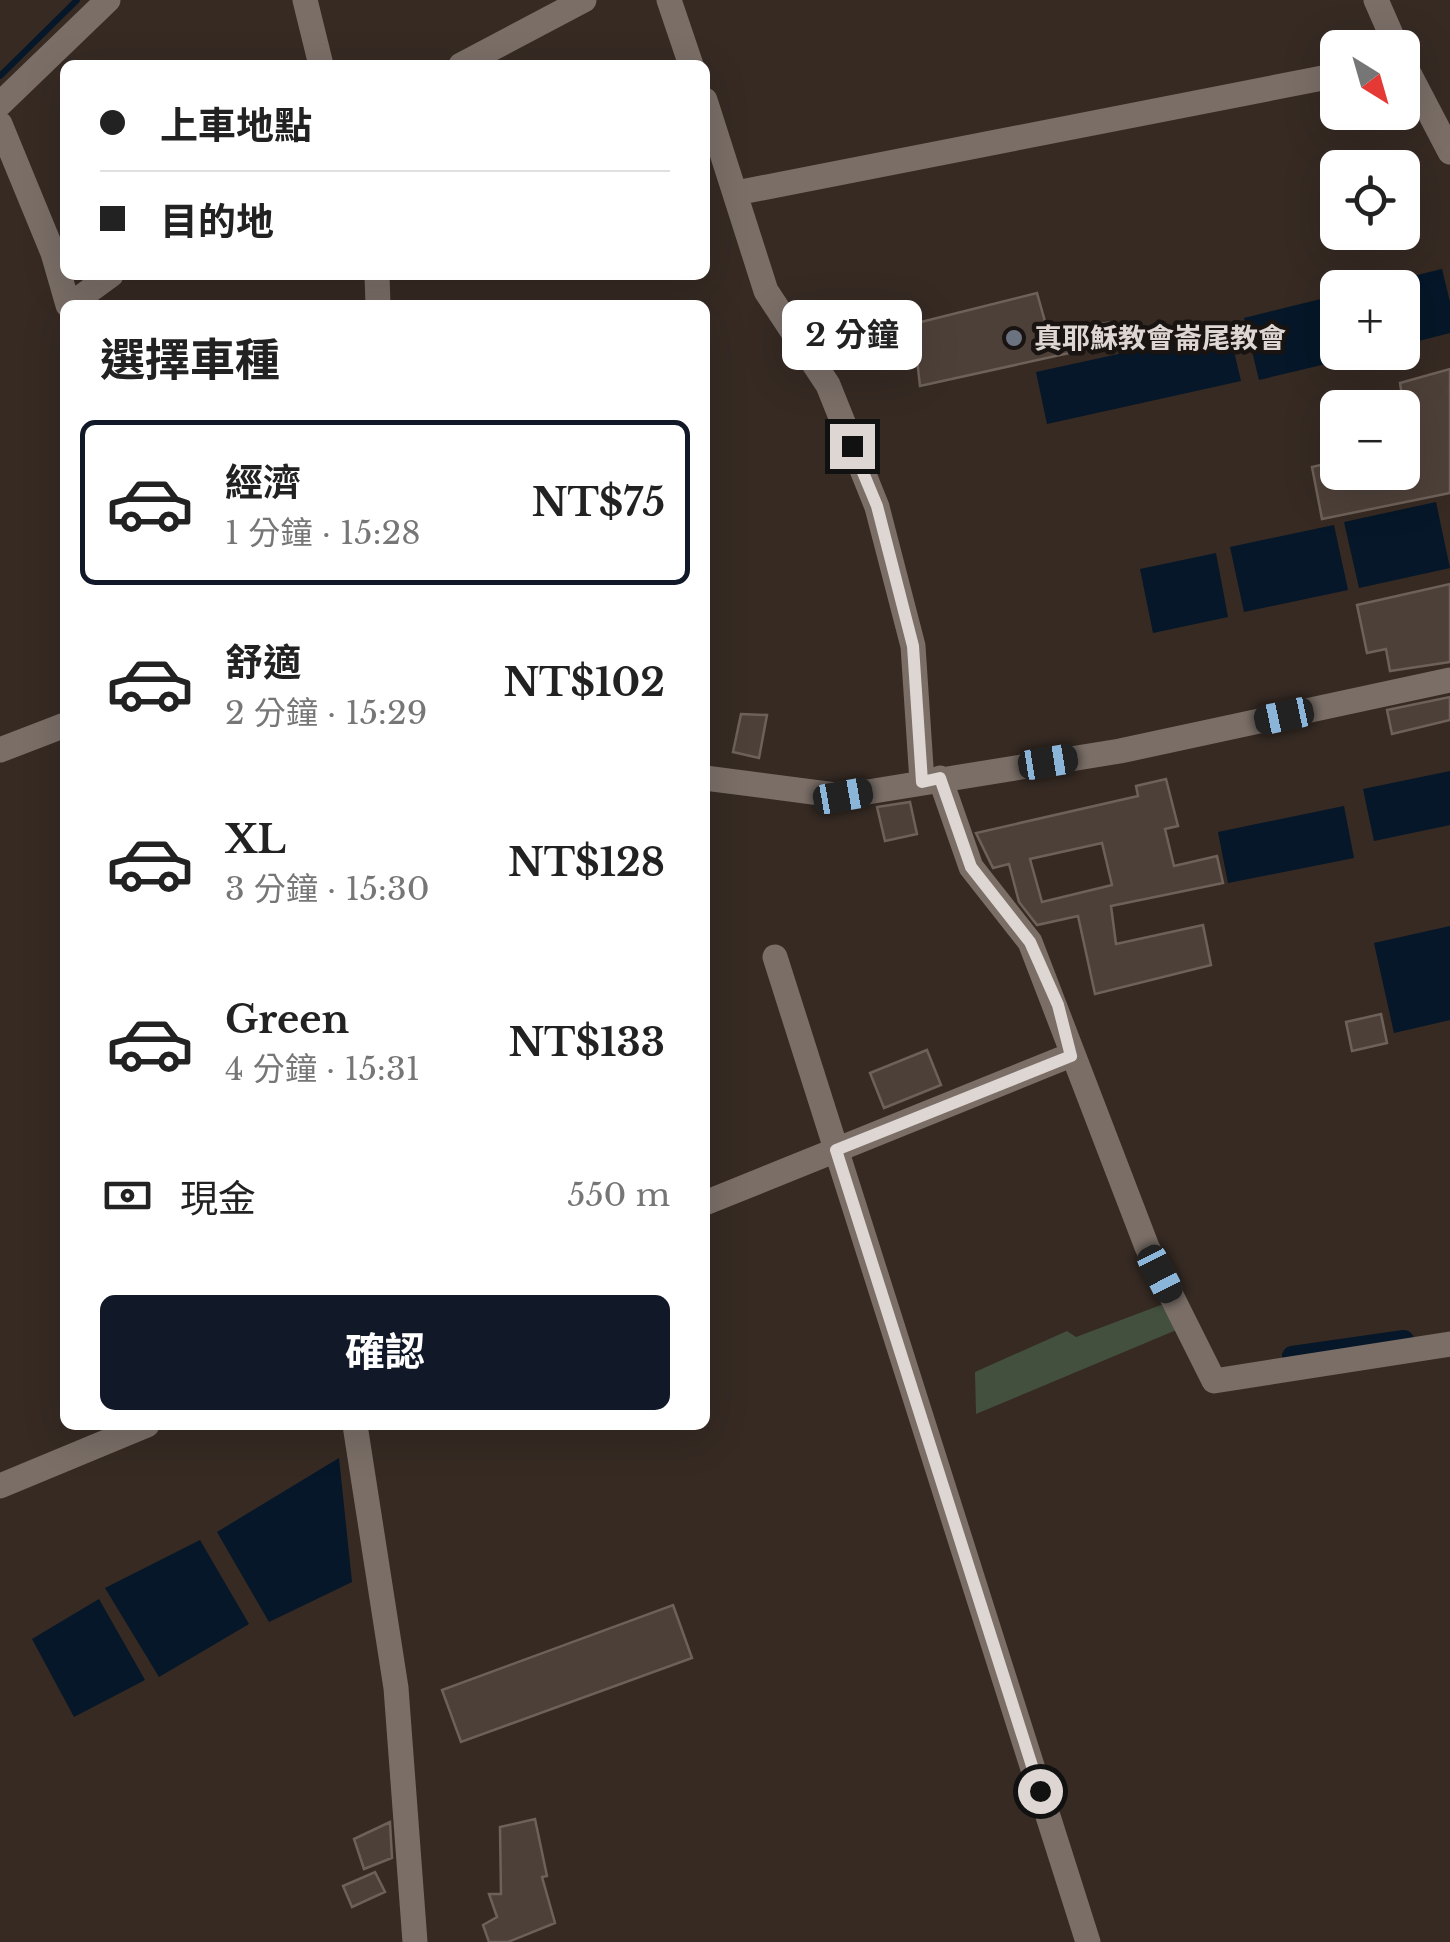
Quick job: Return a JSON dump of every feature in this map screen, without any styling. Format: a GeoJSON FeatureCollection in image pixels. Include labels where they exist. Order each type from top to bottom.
{"type":"FeatureCollection","features":[{"type":"Feature","properties":{"kind":"street"},"geometry":{"type":"LineString","coordinates":[[0,104],[108,0]]}},
{"type":"Feature","properties":{"kind":"street"},"geometry":{"type":"LineString","coordinates":[[305,0],[320,60]]}},
{"type":"Feature","properties":{"kind":"street"},"geometry":{"type":"LineString","coordinates":[[470,60],[584,0]]}},
{"type":"Feature","properties":{"kind":"street"},"geometry":{"type":"LineString","coordinates":[[669,0],[689,60]]}},
{"type":"Feature","properties":{"kind":"street"},"geometry":{"type":"LineString","coordinates":[[1376,0],[1389,30]]}},
{"type":"Feature","properties":{"kind":"street"},"geometry":{"type":"LineString","coordinates":[[736,194],[1320,78]]}},
{"type":"Feature","properties":{"kind":"street"},"geometry":{"type":"LineString","coordinates":[[1420,95],[1450,152]]}},
{"type":"Feature","properties":{"kind":"street"},"geometry":{"type":"LineString","coordinates":[[710,115],[766,290],[828,385],[877,506],[913,646],[931,780],[971,867],[1030,942],[1058,1005],[1071,1056],[1147,1247],[1214,1381],[1450,1344]]}},
{"type":"Feature","properties":{"kind":"street"},"geometry":{"type":"LineString","coordinates":[[0,124],[60,276]]}},
{"type":"Feature","properties":{"kind":"street"},"geometry":{"type":"LineString","coordinates":[[76,300],[104,280]]}},
{"type":"Feature","properties":{"kind":"street"},"geometry":{"type":"LineString","coordinates":[[710,779],[843,796],[1120,751],[1450,680]]}},
{"type":"Feature","properties":{"kind":"street"},"geometry":{"type":"LineString","coordinates":[[0,750],[60,726]]}},
{"type":"Feature","properties":{"kind":"street"},"geometry":{"type":"LineString","coordinates":[[774,956],[1088,1942]]}},
{"type":"Feature","properties":{"kind":"street"},"geometry":{"type":"LineString","coordinates":[[710,1201],[1071,1056]]}},
{"type":"Feature","properties":{"kind":"street"},"geometry":{"type":"LineString","coordinates":[[0,1486],[136,1430]]}},
{"type":"Feature","properties":{"kind":"street"},"geometry":{"type":"LineString","coordinates":[[356,1430],[396,1688],[414,1942]]}},
{"type":"Feature","properties":{"kind":"green space"},"geometry":{"type":"Polygon","coordinates":[[[1174,1300],[1186,1326],[976,1414],[975,1372],[1067,1331],[1076,1337],[1174,1300]]]}},
{"type":"Feature","properties":{"kind":"water"},"geometry":{"type":"Polygon","coordinates":[[[1442,269],[1450,302],[1450,333],[1420,341],[1420,274],[1442,269]]]}},
{"type":"Feature","properties":{"kind":"water"},"geometry":{"type":"Polygon","coordinates":[[[1320,299],[1320,365],[1259,380],[1244,318],[1320,299]]]}},
{"type":"Feature","properties":{"kind":"water"},"geometry":{"type":"Polygon","coordinates":[[[1229,330],[1241,381],[1047,424],[1036,372],[1229,330]]]}},
{"type":"Feature","properties":{"kind":"water"},"geometry":{"type":"Polygon","coordinates":[[[1436,502],[1450,568],[1359,588],[1344,522],[1436,502]]]}},
{"type":"Feature","properties":{"kind":"water"},"geometry":{"type":"Polygon","coordinates":[[[1334,525],[1348,590],[1244,612],[1230,547],[1334,525]]]}},
{"type":"Feature","properties":{"kind":"water"},"geometry":{"type":"Polygon","coordinates":[[[1216,553],[1228,617],[1153,633],[1140,569],[1216,553]]]}},
{"type":"Feature","properties":{"kind":"water"},"geometry":{"type":"Polygon","coordinates":[[[1450,771],[1450,825],[1374,841],[1363,789],[1450,771]]]}},
{"type":"Feature","properties":{"kind":"water"},"geometry":{"type":"Polygon","coordinates":[[[1344,806],[1354,858],[1228,883],[1218,832],[1344,806]]]}},
{"type":"Feature","properties":{"kind":"water"},"geometry":{"type":"Polygon","coordinates":[[[1450,926],[1450,1020],[1394,1033],[1374,943],[1450,926]]]}},
{"type":"Feature","properties":{"kind":"water"},"geometry":{"type":"Polygon","coordinates":[[[339,1458],[352,1582],[269,1622],[217,1532],[339,1458]]]}},
{"type":"Feature","properties":{"kind":"water"},"geometry":{"type":"Polygon","coordinates":[[[200,1540],[249,1624],[159,1677],[105,1588],[200,1540]]]}},
{"type":"Feature","properties":{"kind":"water"},"geometry":{"type":"Polygon","coordinates":[[[99,1599],[145,1680],[74,1717],[32,1639],[99,1599]]]}},
{"type":"Feature","properties":{"kind":"building","name":"真耶穌教會崙尾教會"},"geometry":{"type":"Polygon","coordinates":[[[1037,293],[1048,332],[1113,322],[1115,343],[920,386],[913,324],[1037,293]]]}},
{"type":"Feature","properties":{"kind":"building"},"geometry":{"type":"Polygon","coordinates":[[[1450,369],[1450,493],[1322,519],[1312,467],[1320,465],[1320,490],[1420,490],[1420,390],[1401,390],[1400,383],[1450,369]]]}},
{"type":"Feature","properties":{"kind":"building"},"geometry":{"type":"Polygon","coordinates":[[[1450,584],[1450,662],[1390,671],[1386,649],[1367,653],[1357,605],[1450,584]]]}},
{"type":"Feature","properties":{"kind":"building"},"geometry":{"type":"Polygon","coordinates":[[[1450,697],[1450,720],[1392,734],[1387,710],[1450,697]]]}},
{"type":"Feature","properties":{"kind":"building"},"geometry":{"type":"Polygon","coordinates":[[[741,714],[767,715],[759,758],[733,752],[741,714]]]}},
{"type":"Feature","properties":{"kind":"building"},"geometry":{"type":"Polygon","coordinates":[[[1166,779],[1178,826],[1165,829],[1174,866],[1217,856],[1223,883],[1111,906],[1116,944],[1203,925],[1211,965],[1095,994],[1078,916],[1037,925],[1019,902],[1009,864],[993,868],[976,833],[1138,796],[1136,786],[1166,779]],[[1102,843],[1030,859],[1042,902],[1112,885],[1102,843]]]}},
{"type":"Feature","properties":{"kind":"building"},"geometry":{"type":"Polygon","coordinates":[[[910,802],[917,834],[885,841],[877,807],[910,802]]]}},
{"type":"Feature","properties":{"kind":"building"},"geometry":{"type":"Polygon","coordinates":[[[1381,1014],[1387,1043],[1352,1051],[1346,1022],[1381,1014]]]}},
{"type":"Feature","properties":{"kind":"building"},"geometry":{"type":"Polygon","coordinates":[[[927,1050],[941,1085],[884,1108],[870,1073],[927,1050]]]}},
{"type":"Feature","properties":{"kind":"building"},"geometry":{"type":"Polygon","coordinates":[[[673,1605],[692,1658],[461,1742],[442,1690],[673,1605]]]}},
{"type":"Feature","properties":{"kind":"building"},"geometry":{"type":"Polygon","coordinates":[[[535,1819],[547,1876],[542,1877],[555,1923],[508,1942],[489,1942],[483,1925],[497,1917],[489,1894],[501,1894],[500,1827],[535,1819]]]}},
{"type":"Feature","properties":{"kind":"building"},"geometry":{"type":"Polygon","coordinates":[[[390,1822],[392,1858],[364,1869],[354,1839],[390,1822]]]}},
{"type":"Feature","properties":{"kind":"building"},"geometry":{"type":"Polygon","coordinates":[[[375,1872],[385,1892],[352,1907],[343,1886],[375,1872]]]}},
{"type":"Feature","properties":{"kind":"waterway"},"geometry":{"type":"LineString","coordinates":[[0,76],[77,0]]}},
{"type":"Feature","properties":{"kind":"waterway"},"geometry":{"type":"LineString","coordinates":[[1292,1356],[1404,1340]]}},
{"type":"Feature","properties":{"kind":"place","name":"真耶穌教會崙尾教會"},"geometry":{"type":"Point","coordinates":[1014,338]}},
{"type":"Feature","properties":{"kind":"route"},"geometry":{"type":"LineString","coordinates":[[852,446],[877,506],[913,646],[922,782],[940,778],[971,867],[1030,942],[1058,1005],[1071,1056],[836,1150],[1040,1791]]}}]}
